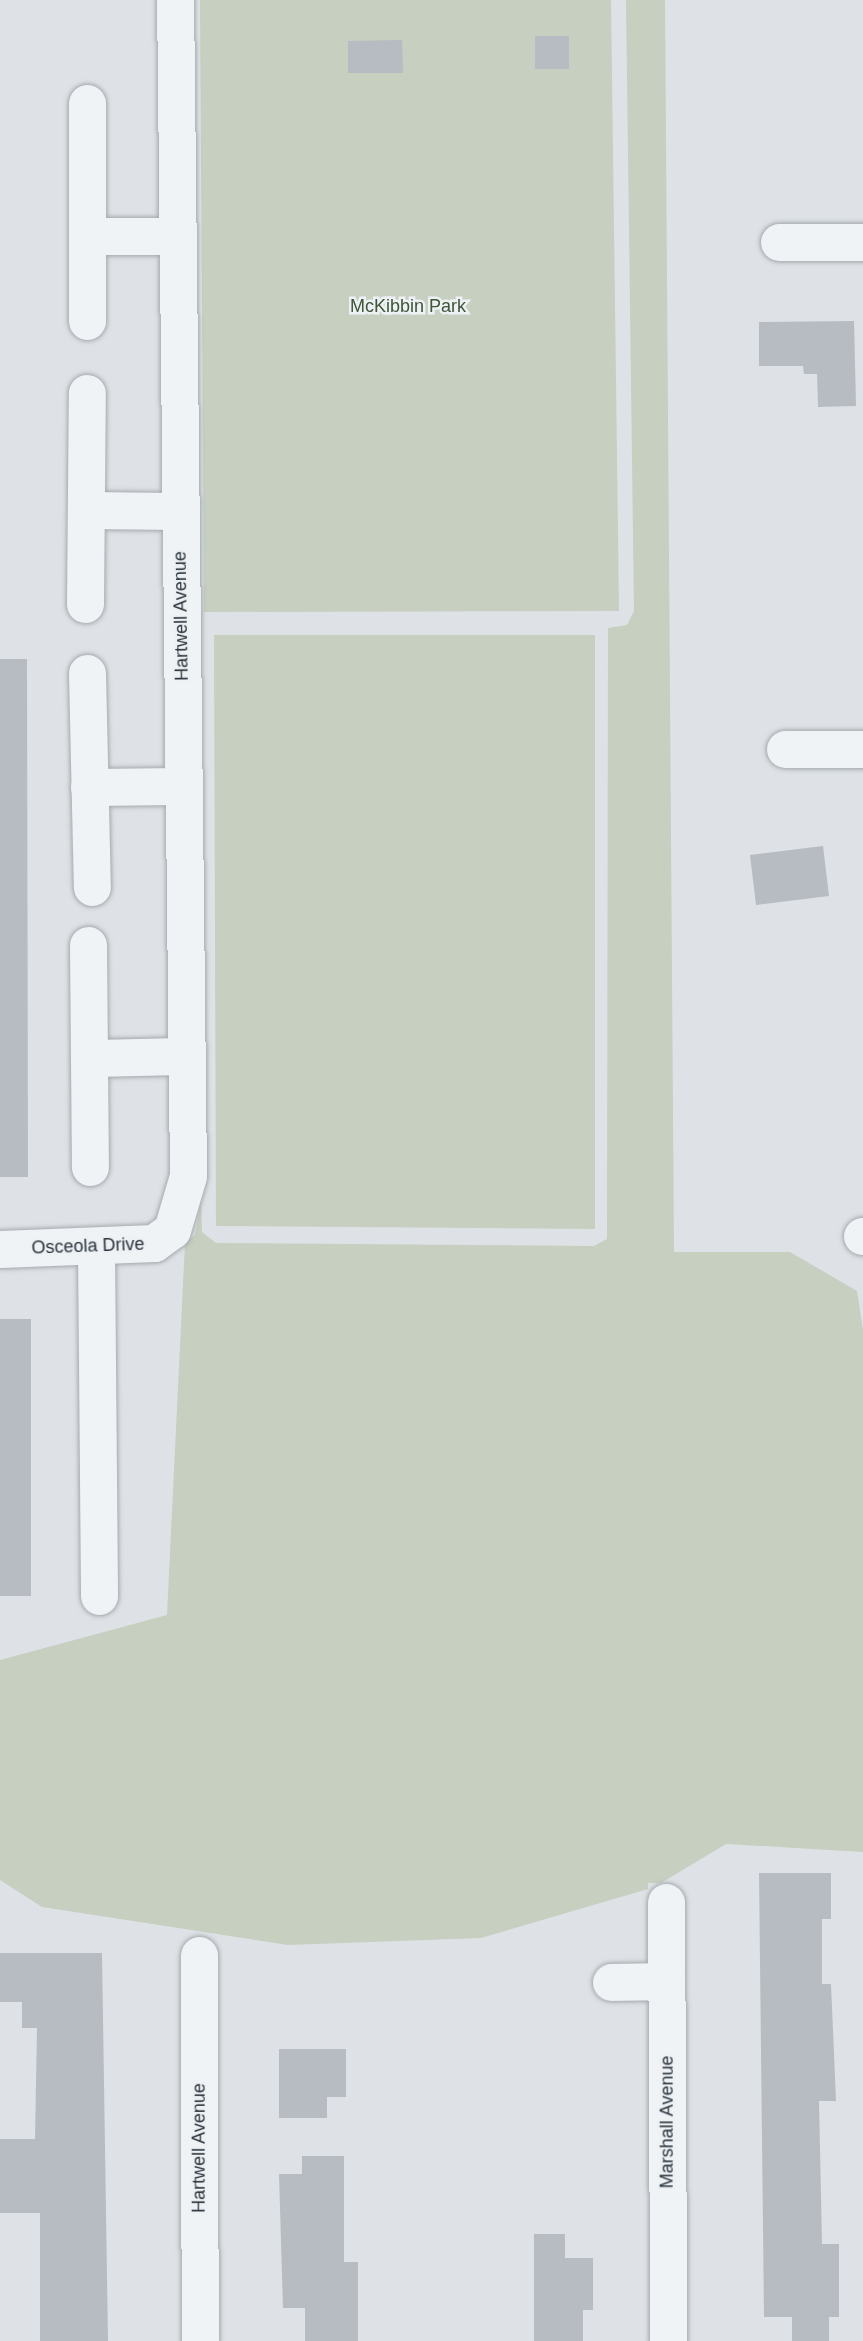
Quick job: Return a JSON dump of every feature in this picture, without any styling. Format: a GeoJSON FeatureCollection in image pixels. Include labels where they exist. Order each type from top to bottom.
{"type":"FeatureCollection","features":[{"type":"Feature","properties":{"kind":"street","name":"Hartwell Avenue"},"geometry":{"type":"LineString","coordinates":[[172,1230],[188,1176],[175,0]]}},
{"type":"Feature","properties":{"kind":"street"},"geometry":{"type":"LineString","coordinates":[[87,103],[87,321]]}},
{"type":"Feature","properties":{"kind":"street"},"geometry":{"type":"LineString","coordinates":[[87,236],[177,236]]}},
{"type":"Feature","properties":{"kind":"street"},"geometry":{"type":"LineString","coordinates":[[779,242],[863,242]]}},
{"type":"Feature","properties":{"kind":"street"},"geometry":{"type":"LineString","coordinates":[[85,604],[87,393]]}},
{"type":"Feature","properties":{"kind":"street"},"geometry":{"type":"LineString","coordinates":[[86,510],[180,511]]}},
{"type":"Feature","properties":{"kind":"street"},"geometry":{"type":"LineString","coordinates":[[87,673],[92,887]]}},
{"type":"Feature","properties":{"kind":"street"},"geometry":{"type":"LineString","coordinates":[[785,749],[863,749]]}},
{"type":"Feature","properties":{"kind":"street"},"geometry":{"type":"LineString","coordinates":[[89,787],[183,786]]}},
{"type":"Feature","properties":{"kind":"street"},"geometry":{"type":"LineString","coordinates":[[88,945],[90,1167]]}},
{"type":"Feature","properties":{"kind":"street"},"geometry":{"type":"LineString","coordinates":[[89,1058],[186,1056]]}},
{"type":"Feature","properties":{"kind":"street","name":"Osceola Drive"},"geometry":{"type":"LineString","coordinates":[[0,1249],[96,1248],[154,1243],[172,1230]]}},
{"type":"Feature","properties":{"kind":"street"},"geometry":{"type":"LineString","coordinates":[[96,1248],[99,1596]]}},
{"type":"Feature","properties":{"kind":"street","name":"Marshall Avenue"},"geometry":{"type":"LineString","coordinates":[[666,1902],[668,2341]]}},
{"type":"Feature","properties":{"kind":"street","name":"Hartwell Avenue"},"geometry":{"type":"LineString","coordinates":[[199,1955],[200,2341]]}},
{"type":"Feature","properties":{"kind":"street"},"geometry":{"type":"LineString","coordinates":[[611,1982],[666,1981]]}},
{"type":"Feature","properties":{"kind":"green space","name":"McKibbin Park"},"geometry":{"type":"Polygon","coordinates":[[[200,0],[611,0],[619,611],[204,612],[200,0]]]}},
{"type":"Feature","properties":{"kind":"green space"},"geometry":{"type":"Polygon","coordinates":[[[626,0],[665,0],[674,1252],[790,1252],[857,1291],[863,1330],[863,1852],[726,1844],[661,1883],[648,1883],[648,1889],[481,1938],[288,1945],[42,1907],[0,1880],[0,1660],[167,1615],[185,1243],[195,1235],[201,1201],[202,1232],[216,1243],[594,1246],[607,1239],[608,628],[627,625],[634,611],[626,0]]]}},
{"type":"Feature","properties":{"kind":"green space"},"geometry":{"type":"Polygon","coordinates":[[[214,635],[595,635],[595,1229],[216,1226],[214,635]]]}},
{"type":"Feature","properties":{"kind":"building"},"geometry":{"type":"Polygon","coordinates":[[[535,36],[569,36],[569,69],[535,69],[535,36]]]}},
{"type":"Feature","properties":{"kind":"building"},"geometry":{"type":"Polygon","coordinates":[[[402,40],[403,73],[348,73],[348,41],[402,40]]]}},
{"type":"Feature","properties":{"kind":"building"},"geometry":{"type":"Polygon","coordinates":[[[854,321],[856,406],[818,407],[817,374],[804,374],[803,366],[759,366],[759,322],[854,321]]]}},
{"type":"Feature","properties":{"kind":"building"},"geometry":{"type":"Polygon","coordinates":[[[0,659],[27,659],[28,1177],[0,1177],[0,659]]]}},
{"type":"Feature","properties":{"kind":"building"},"geometry":{"type":"Polygon","coordinates":[[[823,846],[829,896],[756,905],[750,855],[823,846]]]}},
{"type":"Feature","properties":{"kind":"building"},"geometry":{"type":"Polygon","coordinates":[[[0,1319],[31,1319],[31,1596],[0,1596],[0,1319]]]}},
{"type":"Feature","properties":{"kind":"building"},"geometry":{"type":"Polygon","coordinates":[[[759,1873],[831,1873],[831,1919],[822,1919],[822,1984],[831,1984],[836,2101],[819,2101],[822,2244],[839,2244],[839,2317],[829,2317],[829,2341],[792,2341],[792,2317],[764,2317],[759,1873]]]}},
{"type":"Feature","properties":{"kind":"building"},"geometry":{"type":"Polygon","coordinates":[[[0,1953],[102,1953],[108,2341],[40,2341],[40,2213],[0,2213],[0,2139],[35,2139],[37,2028],[22,2028],[22,2002],[0,2002],[0,1953]]]}},
{"type":"Feature","properties":{"kind":"building"},"geometry":{"type":"Polygon","coordinates":[[[279,2049],[346,2049],[346,2097],[327,2097],[327,2118],[279,2118],[279,2049]]]}},
{"type":"Feature","properties":{"kind":"building"},"geometry":{"type":"Polygon","coordinates":[[[302,2156],[344,2156],[344,2262],[358,2262],[358,2341],[305,2341],[305,2308],[283,2308],[279,2174],[302,2174],[302,2156]]]}},
{"type":"Feature","properties":{"kind":"building"},"geometry":{"type":"Polygon","coordinates":[[[534,2234],[565,2234],[565,2258],[593,2258],[593,2310],[583,2310],[583,2341],[534,2341],[534,2234]]]}}]}
